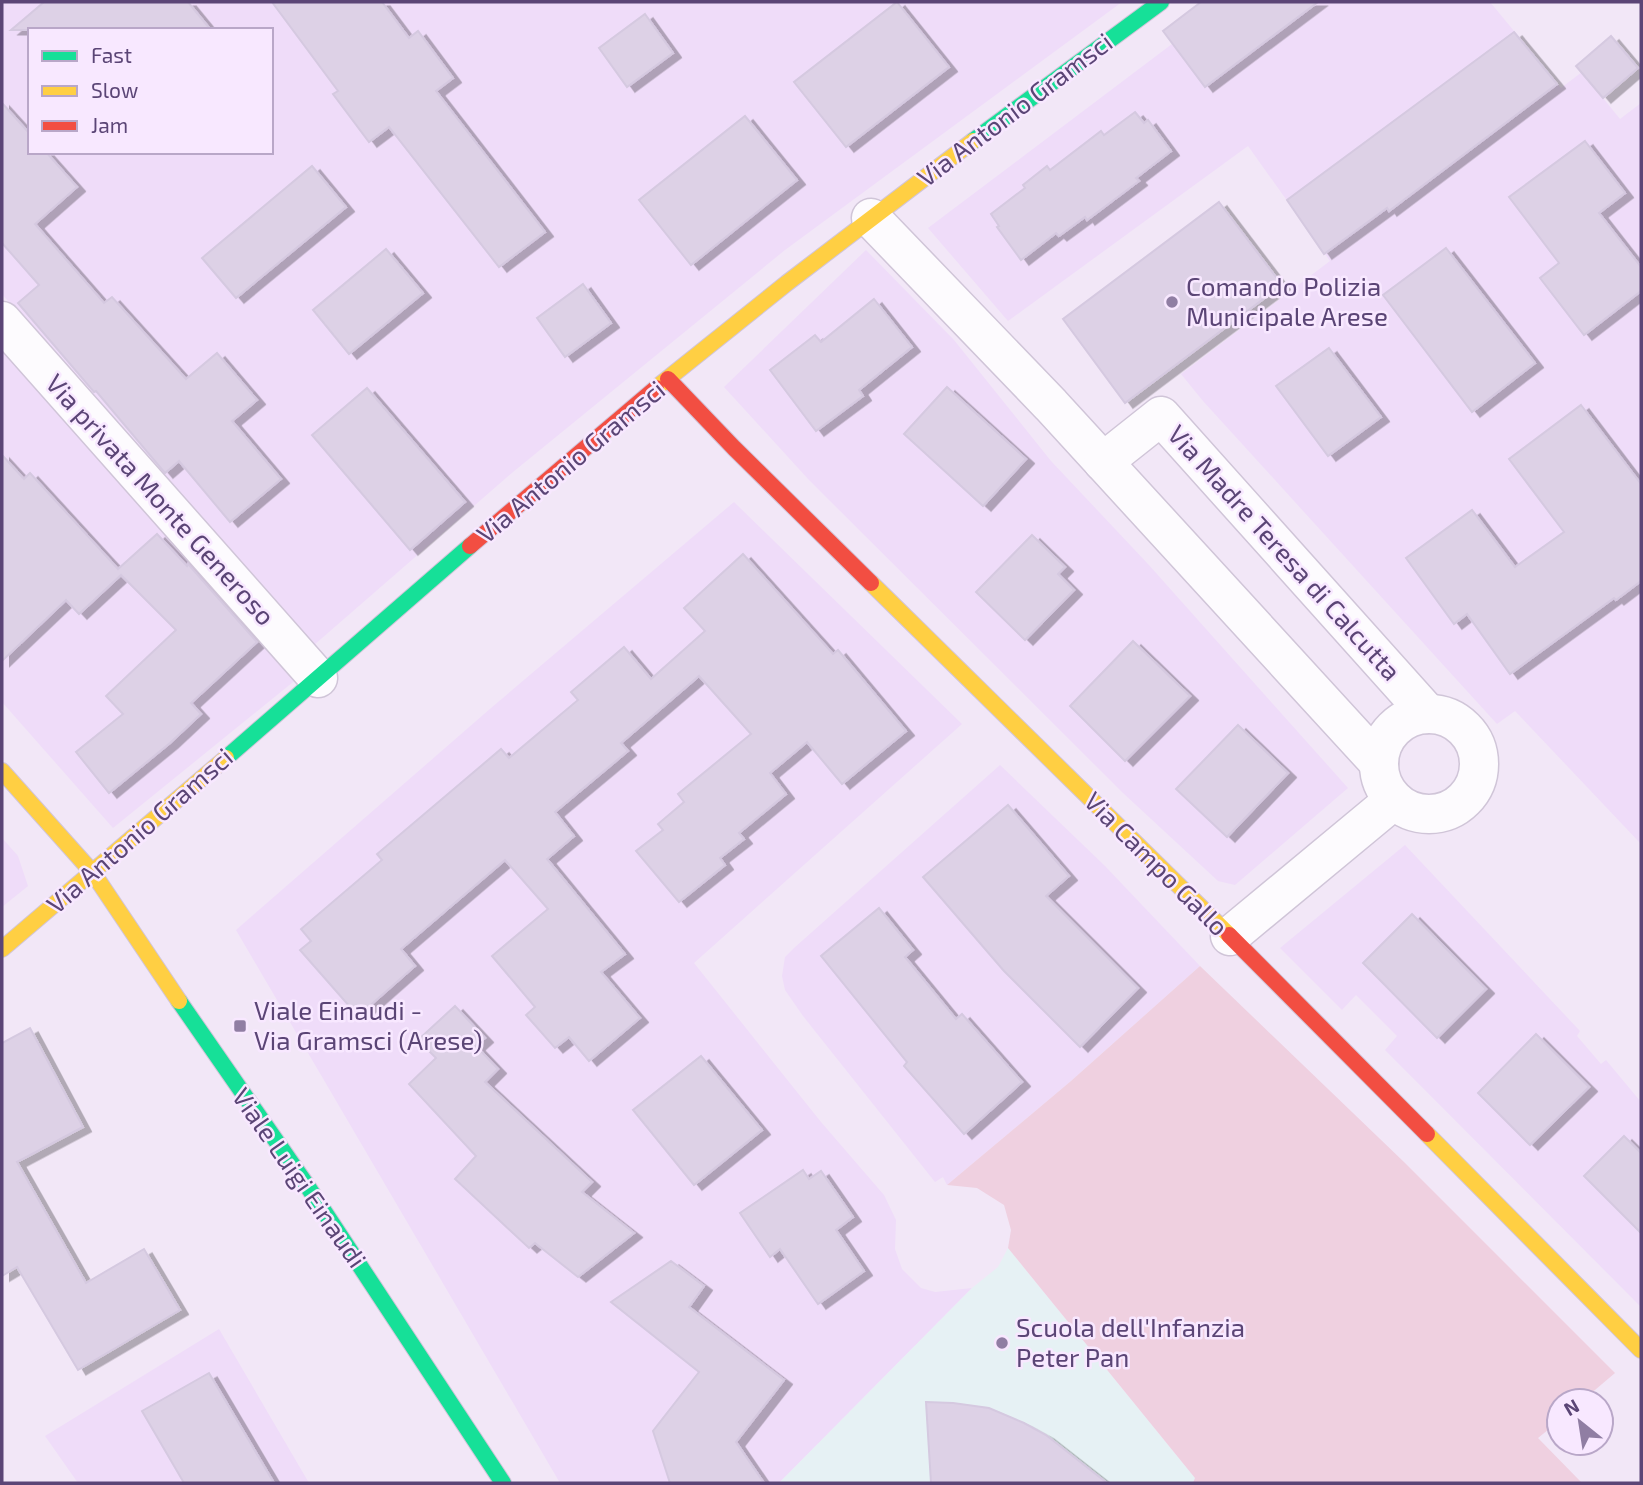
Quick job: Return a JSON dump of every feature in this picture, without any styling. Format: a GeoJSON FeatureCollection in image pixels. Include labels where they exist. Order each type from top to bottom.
{"type":"FeatureCollection","features":[{"type":"Feature","properties":{"kind":"street","name":"Via Antonio Gramsci"},"geometry":{"type":"LineString","coordinates":[[2,949],[668,379],[871,218],[1161,2]]}},
{"type":"Feature","properties":{"kind":"street"},"geometry":{"type":"LineString","coordinates":[[871,218],[1103,462],[1379,763]]}},
{"type":"Feature","properties":{"kind":"street","name":"Via privata Monte Generoso"},"geometry":{"type":"LineString","coordinates":[[2,321],[318,678]]}},
{"type":"Feature","properties":{"kind":"street","name":"Via Campo Gallo"},"geometry":{"type":"LineString","coordinates":[[668,379],[734,448],[1230,936],[1641,1350]]}},
{"type":"Feature","properties":{"kind":"street","name":"Via Madre Teresa di Calcutta"},"geometry":{"type":"LineString","coordinates":[[1103,462],[1161,416],[1428,714]]}},
{"type":"Feature","properties":{"kind":"street"},"geometry":{"type":"LineString","coordinates":[[1428,714],[1444,716],[1458,723],[1469,734],[1477,749],[1479,764],[1475,784],[1467,796],[1457,806],[1436,814],[1413,812],[1394,800],[1382,783],[1379,763],[1388,734],[1413,717],[1428,714]]}},
{"type":"Feature","properties":{"kind":"street","name":"Viale Luigi Einaudi"},"geometry":{"type":"LineString","coordinates":[[2,771],[93,873],[246,1101],[306,1184],[503,1483]]}},
{"type":"Feature","properties":{"kind":"street"},"geometry":{"type":"LineString","coordinates":[[1230,936],[1394,800]]}},
{"type":"Feature","properties":{"kind":"shaded area"},"geometry":{"type":"Polygon","coordinates":[[[2,2],[1122,2],[785,250],[513,472],[306,652],[2,294],[2,2]]]}},
{"type":"Feature","properties":{"kind":"shaded area"},"geometry":{"type":"Polygon","coordinates":[[[1201,2],[1490,2],[1561,88],[1582,72],[1620,119],[1641,103],[1641,844],[1515,711],[1497,724],[1181,374],[1330,261],[1248,146],[1008,321],[928,228],[1172,44],[1163,31],[1201,2]]]}},
{"type":"Feature","properties":{"kind":"shaded area"},"geometry":{"type":"Polygon","coordinates":[[[866,250],[954,340],[1051,461],[1148,564],[1348,788],[1235,885],[1218,881],[1123,793],[809,480],[724,387],[866,250]]]}},
{"type":"Feature","properties":{"kind":"shaded area"},"geometry":{"type":"Polygon","coordinates":[[[2,339],[298,678],[113,828],[2,702],[2,339]]]}},
{"type":"Feature","properties":{"kind":"shaded area"},"geometry":{"type":"Polygon","coordinates":[[[734,502],[962,724],[694,963],[821,1122],[884,1195],[896,1220],[895,1249],[902,1269],[921,1288],[935,1292],[972,1288],[779,1483],[560,1483],[236,930],[491,708],[734,502]]]}},
{"type":"Feature","properties":{"kind":"shaded area"},"geometry":{"type":"Polygon","coordinates":[[[1000,765],[1105,866],[1200,966],[1071,1081],[947,1185],[943,1177],[935,1182],[803,1016],[785,990],[782,976],[785,957],[794,948],[1000,765]]]}},
{"type":"Feature","properties":{"kind":"shaded area"},"geometry":{"type":"Polygon","coordinates":[[[2,838],[18,856],[28,886],[2,907],[2,838]]]}},
{"type":"Feature","properties":{"kind":"shaded area"},"geometry":{"type":"Polygon","coordinates":[[[1405,845],[1580,1031],[1577,1036],[1601,1064],[1606,1060],[1641,1102],[1641,1307],[1385,1050],[1397,1036],[1356,995],[1342,1010],[1280,948],[1405,845]]]}},
{"type":"Feature","properties":{"kind":"shaded area"},"geometry":{"type":"Polygon","coordinates":[[[1200,966],[1404,1162],[1615,1373],[1598,1387],[1545,1387],[1545,1432],[1538,1438],[1545,1445],[1545,1457],[1557,1457],[1582,1483],[1193,1483],[1195,1478],[1008,1248],[1011,1230],[1004,1205],[977,1188],[947,1185],[1071,1081],[1200,966]]]}},
{"type":"Feature","properties":{"kind":"shaded area","name":"Scuola dell'Infanzia Peter Pan"},"geometry":{"type":"Polygon","coordinates":[[[1008,1248],[1195,1478],[1193,1483],[779,1483],[972,1288],[998,1267],[1008,1248]]]}},
{"type":"Feature","properties":{"kind":"shaded area"},"geometry":{"type":"Polygon","coordinates":[[[219,1329],[309,1483],[78,1483],[45,1436],[219,1329]]]}},
{"type":"Feature","properties":{"kind":"building"},"geometry":{"type":"Polygon","coordinates":[[[44,2],[188,2],[209,28],[28,28],[11,30],[44,2]]]}},
{"type":"Feature","properties":{"kind":"building"},"geometry":{"type":"Polygon","coordinates":[[[272,2],[382,2],[409,38],[418,31],[453,78],[436,91],[545,232],[499,267],[389,127],[369,142],[333,94],[338,91],[272,2]]]}},
{"type":"Feature","properties":{"kind":"building"},"geometry":{"type":"Polygon","coordinates":[[[897,2],[949,67],[846,147],[794,82],[897,2]]]}},
{"type":"Feature","properties":{"kind":"building"},"geometry":{"type":"Polygon","coordinates":[[[1201,2],[1318,2],[1205,87],[1163,31],[1201,2]]]}},
{"type":"Feature","properties":{"kind":"building"},"geometry":{"type":"Polygon","coordinates":[[[645,14],[673,53],[627,87],[599,48],[645,14]]]}},
{"type":"Feature","properties":{"kind":"building"},"geometry":{"type":"Polygon","coordinates":[[[1514,32],[1557,84],[1389,211],[1387,208],[1324,254],[1287,200],[1514,32]]]}},
{"type":"Feature","properties":{"kind":"building"},"geometry":{"type":"Polygon","coordinates":[[[1611,36],[1638,68],[1603,98],[1576,66],[1611,36]]]}},
{"type":"Feature","properties":{"kind":"building"},"geometry":{"type":"Polygon","coordinates":[[[2,103],[28,132],[28,154],[48,154],[77,187],[35,224],[104,303],[112,297],[186,379],[217,353],[257,400],[232,421],[281,479],[230,522],[179,461],[165,473],[18,303],[39,285],[2,243],[2,103]]]}},
{"type":"Feature","properties":{"kind":"building"},"geometry":{"type":"Polygon","coordinates":[[[1135,112],[1144,123],[1148,120],[1171,151],[1136,178],[1139,181],[1087,220],[1085,217],[1059,236],[1056,233],[1021,260],[991,214],[1025,188],[1023,185],[1047,166],[1050,170],[1101,131],[1104,135],[1135,112]]]}},
{"type":"Feature","properties":{"kind":"building"},"geometry":{"type":"Polygon","coordinates":[[[745,116],[797,180],[691,265],[639,200],[745,116]]]}},
{"type":"Feature","properties":{"kind":"building"},"geometry":{"type":"Polygon","coordinates":[[[1585,141],[1625,193],[1599,213],[1641,267],[1641,291],[1584,335],[1540,278],[1559,263],[1509,197],[1585,141]]]}},
{"type":"Feature","properties":{"kind":"building"},"geometry":{"type":"Polygon","coordinates":[[[312,166],[346,207],[236,298],[202,258],[312,166]]]}},
{"type":"Feature","properties":{"kind":"building"},"geometry":{"type":"Polygon","coordinates":[[[1219,202],[1282,285],[1125,403],[1063,319],[1219,202]]]}},
{"type":"Feature","properties":{"kind":"building"},"geometry":{"type":"Polygon","coordinates":[[[1446,248],[1535,363],[1472,412],[1383,295],[1446,248]]]}},
{"type":"Feature","properties":{"kind":"building"},"geometry":{"type":"Polygon","coordinates":[[[386,249],[423,293],[349,354],[313,310],[386,249]]]}},
{"type":"Feature","properties":{"kind":"building"},"geometry":{"type":"Polygon","coordinates":[[[583,284],[611,323],[565,357],[537,318],[583,284]]]}},
{"type":"Feature","properties":{"kind":"building"},"geometry":{"type":"Polygon","coordinates":[[[874,299],[912,347],[859,390],[863,396],[816,431],[770,370],[815,335],[821,342],[874,299]]]}},
{"type":"Feature","properties":{"kind":"building"},"geometry":{"type":"Polygon","coordinates":[[[1329,348],[1381,417],[1328,456],[1276,386],[1329,348]]]}},
{"type":"Feature","properties":{"kind":"building"},"geometry":{"type":"Polygon","coordinates":[[[947,387],[1026,459],[983,506],[904,434],[947,387]]]}},
{"type":"Feature","properties":{"kind":"building"},"geometry":{"type":"Polygon","coordinates":[[[367,388],[465,502],[410,550],[312,435],[367,388]]]}},
{"type":"Feature","properties":{"kind":"building"},"geometry":{"type":"Polygon","coordinates":[[[1581,405],[1641,484],[1641,581],[1510,674],[1467,614],[1454,624],[1406,558],[1472,510],[1515,567],[1564,532],[1509,459],[1581,405]]]}},
{"type":"Feature","properties":{"kind":"building"},"geometry":{"type":"Polygon","coordinates":[[[2,455],[24,479],[30,473],[118,569],[157,534],[187,566],[188,564],[257,642],[191,703],[201,714],[109,793],[76,752],[123,714],[106,696],[176,630],[121,575],[79,614],[66,600],[2,661],[2,455]]]}},
{"type":"Feature","properties":{"kind":"building"},"geometry":{"type":"Polygon","coordinates":[[[1032,535],[1065,567],[1058,574],[1074,590],[1025,640],[976,592],[1032,535]]]}},
{"type":"Feature","properties":{"kind":"building"},"geometry":{"type":"Polygon","coordinates":[[[743,554],[833,654],[838,650],[906,731],[842,784],[807,742],[770,773],[786,794],[739,833],[744,839],[720,858],[725,865],[679,902],[636,851],[663,830],[658,824],[684,802],[678,794],[751,734],[699,676],[621,743],[628,751],[555,812],[574,836],[547,859],[625,954],[601,972],[640,1018],[589,1061],[569,1037],[555,1048],[526,1015],[535,1007],[492,956],[548,909],[505,860],[401,949],[415,966],[358,1016],[300,950],[311,941],[301,929],[382,860],[377,854],[501,749],[509,758],[578,700],[571,692],[624,647],[651,679],[705,631],[684,608],[743,554]]]}},
{"type":"Feature","properties":{"kind":"building"},"geometry":{"type":"Polygon","coordinates":[[[1133,641],[1190,696],[1125,761],[1070,706],[1133,641]]]}},
{"type":"Feature","properties":{"kind":"building"},"geometry":{"type":"Polygon","coordinates":[[[1238,725],[1288,773],[1227,837],[1176,789],[1238,725]]]}},
{"type":"Feature","properties":{"kind":"building"},"geometry":{"type":"Polygon","coordinates":[[[1008,805],[1069,876],[1046,896],[1138,988],[1080,1047],[1004,971],[923,877],[1008,805]]]}},
{"type":"Feature","properties":{"kind":"building"},"geometry":{"type":"Polygon","coordinates":[[[879,908],[913,950],[905,957],[956,1019],[962,1014],[1022,1082],[964,1134],[904,1066],[907,1062],[821,956],[879,908]]]}},
{"type":"Feature","properties":{"kind":"building"},"geometry":{"type":"Polygon","coordinates":[[[1412,914],[1486,989],[1437,1038],[1363,963],[1412,914]]]}},
{"type":"Feature","properties":{"kind":"building"},"geometry":{"type":"Polygon","coordinates":[[[455,1006],[485,1038],[476,1046],[498,1069],[485,1082],[592,1182],[582,1192],[634,1233],[578,1277],[535,1243],[529,1248],[455,1179],[476,1156],[409,1084],[436,1058],[418,1040],[455,1006]]]}},
{"type":"Feature","properties":{"kind":"building"},"geometry":{"type":"Polygon","coordinates":[[[30,1028],[83,1127],[17,1162],[86,1283],[144,1249],[180,1310],[78,1370],[17,1267],[2,1276],[2,1043],[30,1028]]]}},
{"type":"Feature","properties":{"kind":"building"},"geometry":{"type":"Polygon","coordinates":[[[1536,1034],[1589,1087],[1530,1145],[1478,1093],[1536,1034]]]}},
{"type":"Feature","properties":{"kind":"building"},"geometry":{"type":"Polygon","coordinates":[[[701,1056],[762,1130],[694,1185],[633,1110],[701,1056]]]}},
{"type":"Feature","properties":{"kind":"building"},"geometry":{"type":"Polygon","coordinates":[[[1624,1136],[1641,1153],[1641,1233],[1584,1176],[1624,1136]]]}},
{"type":"Feature","properties":{"kind":"building"},"geometry":{"type":"Polygon","coordinates":[[[803,1170],[809,1179],[821,1171],[853,1217],[836,1230],[864,1271],[818,1304],[780,1249],[770,1257],[740,1213],[803,1170]]]}},
{"type":"Feature","properties":{"kind":"building"},"geometry":{"type":"Polygon","coordinates":[[[671,1261],[704,1286],[689,1307],[784,1380],[736,1442],[764,1483],[670,1483],[653,1431],[699,1372],[611,1302],[671,1261]]]}},
{"type":"Feature","properties":{"kind":"building"},"geometry":{"type":"Polygon","coordinates":[[[209,1373],[274,1483],[184,1483],[142,1411],[209,1373]]]}},
{"type":"Feature","properties":{"kind":"building"},"geometry":{"type":"Polygon","coordinates":[[[926,1402],[989,1408],[1024,1423],[1046,1435],[1107,1483],[931,1483],[926,1402]]]}},
{"type":"Feature","properties":{"kind":"traffic: fast"},"geometry":{"type":"LineString","coordinates":[[973,141],[1161,2]]}},
{"type":"Feature","properties":{"kind":"traffic: fast"},"geometry":{"type":"LineString","coordinates":[[226,758],[470,546]]}},
{"type":"Feature","properties":{"kind":"traffic: fast"},"geometry":{"type":"LineString","coordinates":[[179,1001],[306,1184],[503,1483]]}},
{"type":"Feature","properties":{"kind":"traffic: slow"},"geometry":{"type":"LineString","coordinates":[[656,388],[787,283],[973,141]]}},
{"type":"Feature","properties":{"kind":"traffic: slow"},"geometry":{"type":"LineString","coordinates":[[871,583],[1229,935]]}},
{"type":"Feature","properties":{"kind":"traffic: slow"},"geometry":{"type":"LineString","coordinates":[[2,949],[226,758]]}},
{"type":"Feature","properties":{"kind":"traffic: slow"},"geometry":{"type":"LineString","coordinates":[[2,771],[93,873],[179,1001]]}},
{"type":"Feature","properties":{"kind":"traffic: slow"},"geometry":{"type":"LineString","coordinates":[[1427,1134],[1641,1350]]}},
{"type":"Feature","properties":{"kind":"traffic: jam"},"geometry":{"type":"LineString","coordinates":[[668,379],[871,583]]}},
{"type":"Feature","properties":{"kind":"traffic: jam"},"geometry":{"type":"LineString","coordinates":[[470,546],[656,388]]}},
{"type":"Feature","properties":{"kind":"traffic: jam"},"geometry":{"type":"LineString","coordinates":[[1229,935],[1427,1134]]}},
{"type":"Feature","properties":{"kind":"place","name":"Comando Polizia Municipale Arese"},"geometry":{"type":"Point","coordinates":[1172,302]}},
{"type":"Feature","properties":{"kind":"place","name":"Viale Einaudi - Via Gramsci (Arese)"},"geometry":{"type":"Point","coordinates":[240,1026]}},
{"type":"Feature","properties":{"kind":"place","name":"Scuola dell'Infanzia Peter Pan"},"geometry":{"type":"Point","coordinates":[1002,1343]}}]}
